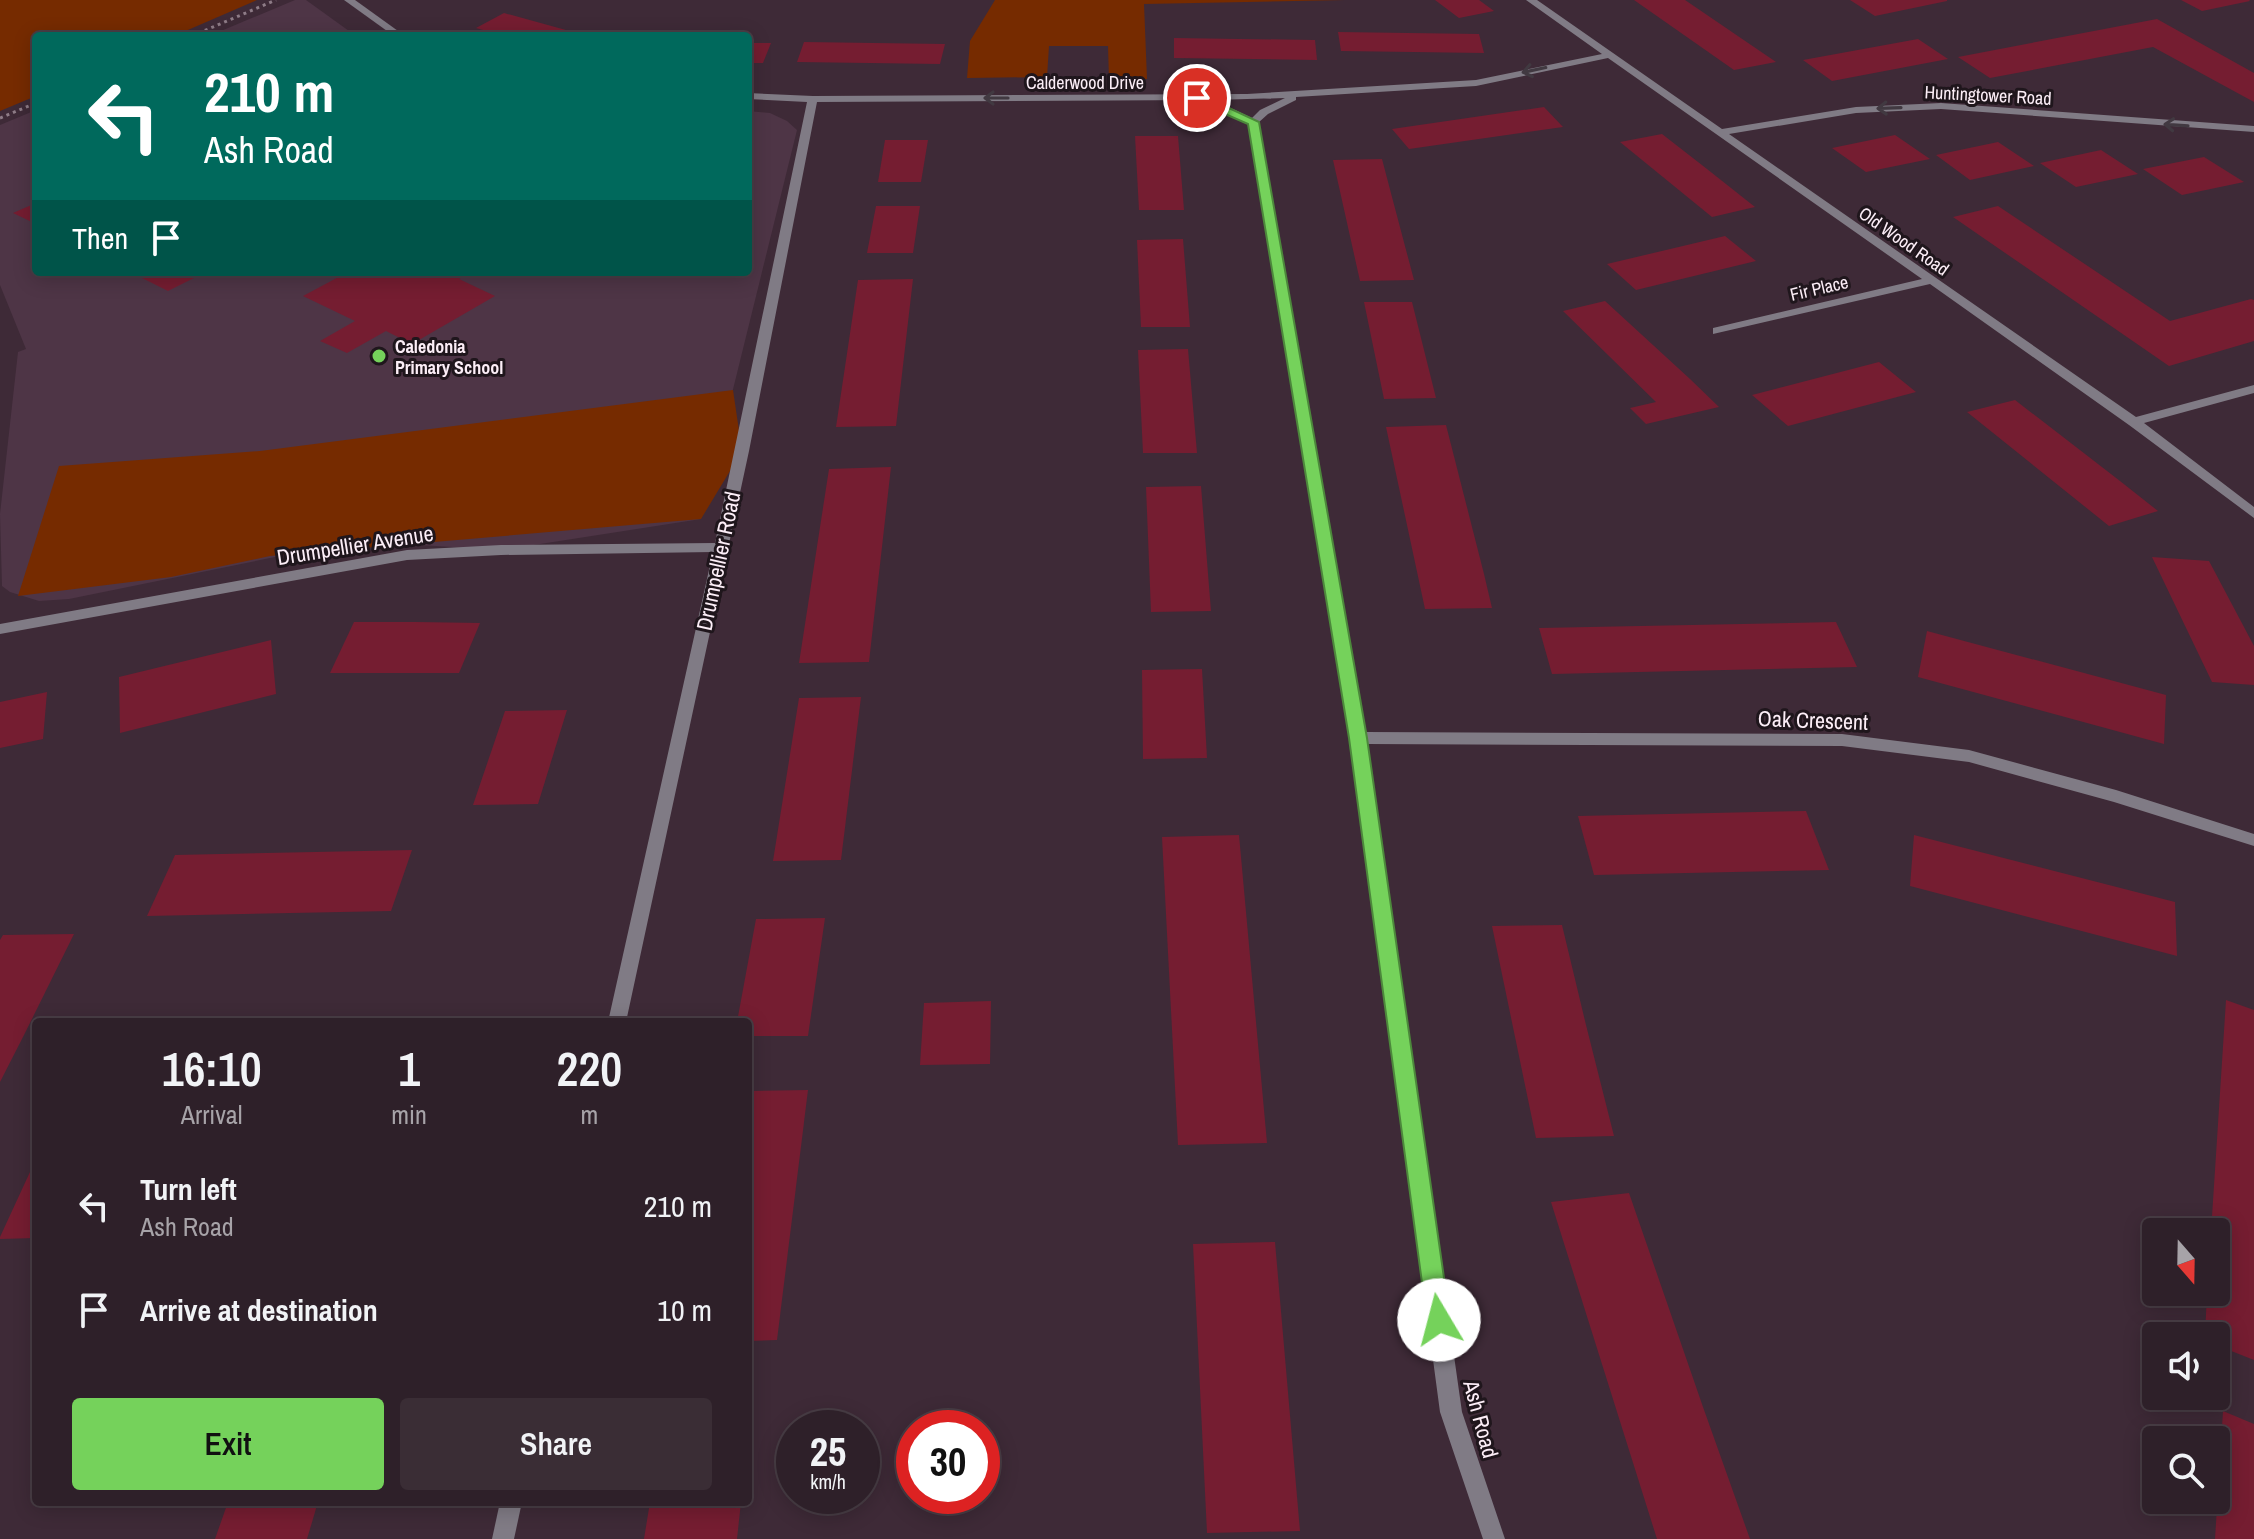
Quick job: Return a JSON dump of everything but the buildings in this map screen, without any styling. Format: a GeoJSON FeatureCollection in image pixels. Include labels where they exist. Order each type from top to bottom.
{"type":"FeatureCollection","features":[{"type":"Feature","properties":{"kind":"street"},"geometry":{"type":"LineString","coordinates":[[349,0],[394,32]]}},
{"type":"Feature","properties":{"kind":"street","name":"Old Wood Road"},"geometry":{"type":"LineString","coordinates":[[1531,0],[2134,422],[2254,514]]}},
{"type":"Feature","properties":{"kind":"street","name":"Calderwood Drive"},"geometry":{"type":"LineString","coordinates":[[752,96],[813,99],[1197,98],[1302,94],[1476,83],[1610,55]]}},
{"type":"Feature","properties":{"kind":"street"},"geometry":{"type":"LineString","coordinates":[[1197,98],[1253,122],[1264,112],[1302,94]]}},
{"type":"Feature","properties":{"kind":"street","name":"Drumpellier Road"},"geometry":{"type":"LineString","coordinates":[[618,1018],[721,547],[813,99]]}},
{"type":"Feature","properties":{"kind":"street","name":"Huntingtower Road"},"geometry":{"type":"LineString","coordinates":[[1721,132],[1856,110],[1941,106],[2254,129]]}},
{"type":"Feature","properties":{"kind":"street","name":"Ash Road"},"geometry":{"type":"LineString","coordinates":[[1253,122],[1358,738],[1451,1412],[1494,1539]]}},
{"type":"Feature","properties":{"kind":"street","name":"Fir Place"},"geometry":{"type":"LineString","coordinates":[[1717,331],[1929,281]]}},
{"type":"Feature","properties":{"kind":"street"},"geometry":{"type":"LineString","coordinates":[[2134,422],[2254,389]]}},
{"type":"Feature","properties":{"kind":"street","name":"Drumpellier Avenue"},"geometry":{"type":"LineString","coordinates":[[0,629],[407,555],[501,550],[721,547]]}},
{"type":"Feature","properties":{"kind":"street","name":"Oak Crescent"},"geometry":{"type":"LineString","coordinates":[[1358,738],[1842,740],[1969,756],[2116,796],[2254,840]]}},
{"type":"Feature","properties":{"kind":"street"},"geometry":{"type":"LineString","coordinates":[[503,1539],[510,1506]]}},
{"type":"Feature","properties":{"kind":"path"},"geometry":{"type":"LineString","coordinates":[[201,32],[276,0]]}},
{"type":"Feature","properties":{"kind":"path"},"geometry":{"type":"LineString","coordinates":[[0,118],[32,105]]}},
{"type":"Feature","properties":{"kind":"shaded area"},"geometry":{"type":"Polygon","coordinates":[[[0,0],[257,0],[183,32],[32,32],[32,98],[0,111],[0,0]]]}},
{"type":"Feature","properties":{"kind":"shaded area"},"geometry":{"type":"Polygon","coordinates":[[[295,0],[306,0],[350,32],[219,32],[295,0]]]}},
{"type":"Feature","properties":{"kind":"shaded area"},"geometry":{"type":"Polygon","coordinates":[[[995,0],[1345,0],[1144,4],[1147,79],[1109,79],[1108,46],[1049,46],[1047,77],[967,78],[970,41],[995,0]]]}},
{"type":"Feature","properties":{"kind":"shaded area","name":"Caledonia Primary School"},"geometry":{"type":"Polygon","coordinates":[[[752,111],[770,113],[787,121],[797,130],[701,519],[501,550],[354,541],[69,599],[39,601],[10,592],[2,586],[0,514],[18,352],[26,349],[0,285],[0,125],[32,112],[32,276],[752,276],[752,111]]]}},
{"type":"Feature","properties":{"kind":"shaded area"},"geometry":{"type":"Polygon","coordinates":[[[733,390],[742,451],[701,519],[270,556],[171,577],[18,596],[59,466],[260,451],[733,390]]]}},
{"type":"Feature","properties":{"kind":"place","name":"Caledonia Primary School"},"geometry":{"type":"Point","coordinates":[379,356]}},
{"type":"Feature","properties":{"kind":"route"},"geometry":{"type":"LineString","coordinates":[[1197,98],[1253,122],[1358,738],[1439,1320]]}}]}
